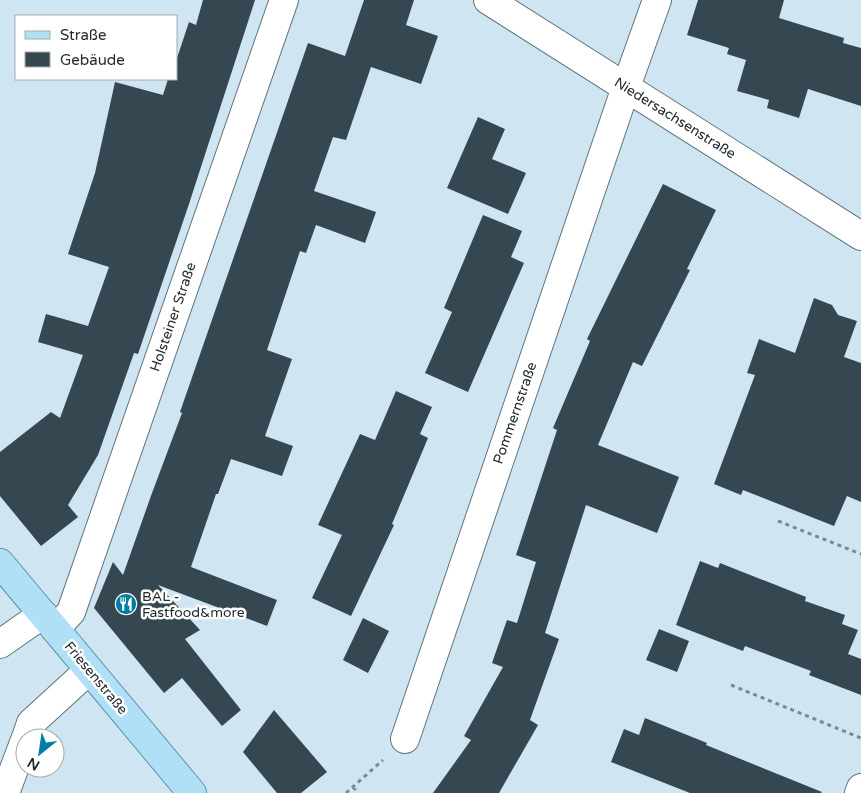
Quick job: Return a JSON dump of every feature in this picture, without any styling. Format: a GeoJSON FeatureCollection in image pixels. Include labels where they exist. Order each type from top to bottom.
{"type":"FeatureCollection","features":[{"type":"Feature","properties":{"kind":"main road","name":"Friesenstraße"},"geometry":{"type":"LineString","coordinates":[[0,563],[192,793]]}},
{"type":"Feature","properties":{"kind":"street","name":"Holsteiner Straße"},"geometry":{"type":"LineString","coordinates":[[0,644],[71,612],[284,0]]}},
{"type":"Feature","properties":{"kind":"street","name":"Niedersachsenstraße"},"geometry":{"type":"LineString","coordinates":[[488,0],[861,236]]}},
{"type":"Feature","properties":{"kind":"street","name":"Pommernstraße"},"geometry":{"type":"LineString","coordinates":[[405,739],[657,0]]}},
{"type":"Feature","properties":{"kind":"street"},"geometry":{"type":"LineString","coordinates":[[29,728],[31,724],[89,670]]}},
{"type":"Feature","properties":{"kind":"street"},"geometry":{"type":"LineString","coordinates":[[6,793],[15,767]]}},
{"type":"Feature","properties":{"kind":"street"},"geometry":{"type":"LineString","coordinates":[[859,793],[861,788]]}},
{"type":"Feature","properties":{"kind":"path"},"geometry":{"type":"LineString","coordinates":[[778,521],[861,554]]}},
{"type":"Feature","properties":{"kind":"path"},"geometry":{"type":"LineString","coordinates":[[731,685],[861,738]]}},
{"type":"Feature","properties":{"kind":"path"},"geometry":{"type":"LineString","coordinates":[[346,793],[405,739]]}},
{"type":"Feature","properties":{"kind":"path"},"geometry":{"type":"LineString","coordinates":[[353,787],[358,793]]}},
{"type":"Feature","properties":{"kind":"building"},"geometry":{"type":"Polygon","coordinates":[[[203,0],[255,0],[138,354],[134,353],[98,455],[68,505],[78,517],[41,546],[0,496],[0,452],[51,412],[60,418],[83,355],[38,342],[46,314],[88,326],[109,267],[68,254],[95,173],[115,82],[163,95],[168,80],[178,80],[178,55],[189,22],[196,25],[203,0]]]}},
{"type":"Feature","properties":{"kind":"building"},"geometry":{"type":"Polygon","coordinates":[[[364,0],[414,0],[406,25],[438,36],[421,84],[371,67],[346,140],[333,137],[314,191],[376,212],[365,243],[316,225],[306,253],[300,251],[267,350],[292,359],[265,436],[293,446],[282,476],[231,459],[218,494],[216,494],[191,567],[277,600],[267,626],[158,585],[200,630],[185,639],[241,710],[222,726],[182,678],[164,693],[94,608],[113,562],[123,575],[182,413],[180,412],[308,43],[345,56],[364,0]]]}},
{"type":"Feature","properties":{"kind":"building"},"geometry":{"type":"Polygon","coordinates":[[[698,0],[784,0],[779,18],[844,38],[843,43],[861,48],[861,106],[808,89],[799,118],[767,108],[769,100],[737,91],[746,60],[727,54],[729,48],[687,35],[698,0]]]}},
{"type":"Feature","properties":{"kind":"building"},"geometry":{"type":"Polygon","coordinates":[[[478,117],[505,129],[492,159],[526,173],[508,214],[447,188],[478,117]]]}},
{"type":"Feature","properties":{"kind":"building"},"geometry":{"type":"Polygon","coordinates":[[[663,184],[716,210],[687,269],[690,270],[642,366],[633,362],[598,445],[679,477],[657,533],[586,505],[545,633],[559,639],[530,720],[538,725],[499,793],[433,793],[471,740],[464,736],[503,667],[492,663],[507,620],[517,623],[536,562],[516,555],[557,430],[553,428],[590,341],[587,339],[663,184]]]}},
{"type":"Feature","properties":{"kind":"building"},"geometry":{"type":"Polygon","coordinates":[[[483,215],[522,231],[511,257],[524,263],[468,392],[425,373],[452,312],[444,308],[483,215]]]}},
{"type":"Feature","properties":{"kind":"building"},"geometry":{"type":"Polygon","coordinates":[[[814,298],[832,305],[838,315],[857,321],[844,357],[861,363],[861,502],[847,496],[834,526],[743,490],[741,495],[714,484],[755,375],[747,373],[759,339],[795,353],[814,298]]]}},
{"type":"Feature","properties":{"kind":"building"},"geometry":{"type":"Polygon","coordinates":[[[396,391],[432,407],[420,434],[428,438],[392,524],[394,525],[351,616],[312,598],[342,535],[318,525],[360,434],[375,440],[396,391]]]}},
{"type":"Feature","properties":{"kind":"building"},"geometry":{"type":"Polygon","coordinates":[[[700,561],[718,568],[720,563],[806,597],[805,601],[845,615],[842,624],[858,630],[848,654],[861,659],[861,695],[809,675],[811,671],[745,646],[743,651],[676,625],[700,561]]]}},
{"type":"Feature","properties":{"kind":"building"},"geometry":{"type":"Polygon","coordinates":[[[363,618],[389,631],[368,673],[343,660],[363,618]]]}},
{"type":"Feature","properties":{"kind":"building"},"geometry":{"type":"Polygon","coordinates":[[[659,629],[689,641],[677,672],[646,660],[659,629]]]}},
{"type":"Feature","properties":{"kind":"building"},"geometry":{"type":"Polygon","coordinates":[[[274,710],[327,772],[301,793],[277,793],[243,752],[274,710]]]}},
{"type":"Feature","properties":{"kind":"building"},"geometry":{"type":"Polygon","coordinates":[[[645,718],[822,792],[690,793],[611,762],[624,729],[639,735],[645,718]]]}},
{"type":"Feature","properties":{"kind":"place","name":"BAL - Fastfood&more"},"geometry":{"type":"Point","coordinates":[126,604]}}]}
